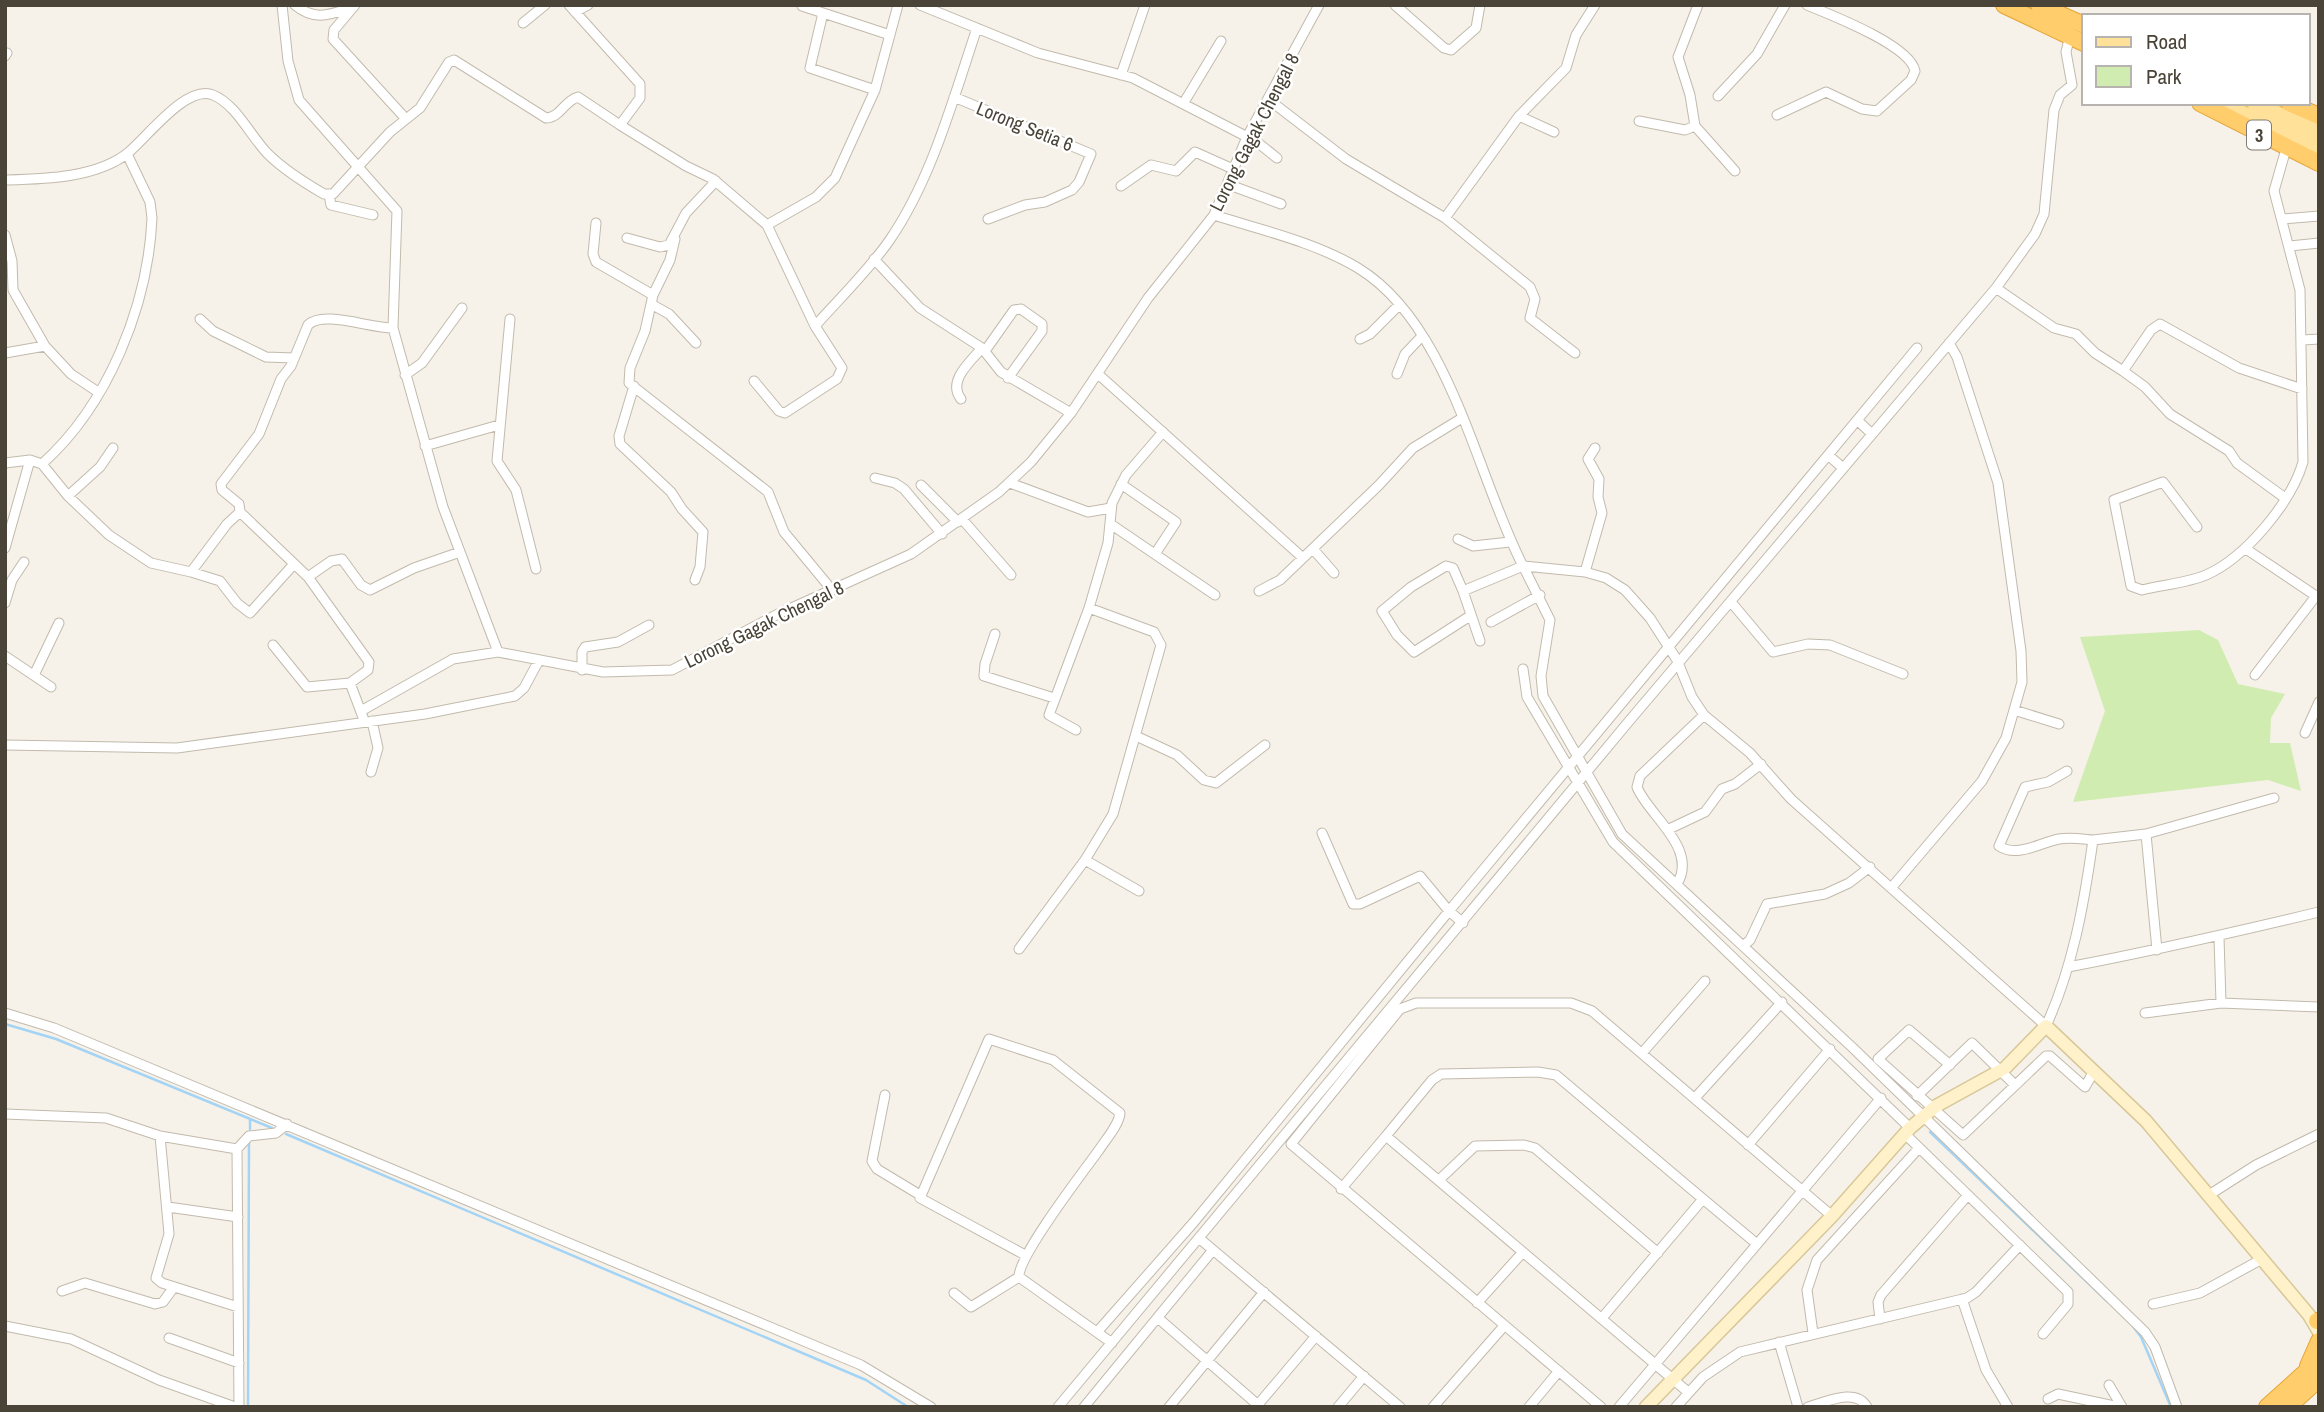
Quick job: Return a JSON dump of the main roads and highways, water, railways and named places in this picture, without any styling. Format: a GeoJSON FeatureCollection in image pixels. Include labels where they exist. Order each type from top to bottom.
{"type":"FeatureCollection","features":[{"type":"Feature","properties":{"kind":"highway"},"geometry":{"type":"LineString","coordinates":[[2004,5],[2080,32]]}},
{"type":"Feature","properties":{"kind":"highway"},"geometry":{"type":"LineString","coordinates":[[2050,8],[2080,32]]}},
{"type":"Feature","properties":{"kind":"highway","name":"3"},"geometry":{"type":"LineString","coordinates":[[2206,105],[2290,135],[2319,163]]}},
{"type":"Feature","properties":{"kind":"highway","name":"3"},"geometry":{"type":"LineString","coordinates":[[2294,105],[2319,116]]}},
{"type":"Feature","properties":{"kind":"highway"},"geometry":{"type":"LineString","coordinates":[[2300,1376],[2314,1357],[2319,1341]]}},
{"type":"Feature","properties":{"kind":"highway"},"geometry":{"type":"LineString","coordinates":[[2267,1407],[2319,1360]]}},
{"type":"Feature","properties":{"kind":"highway"},"geometry":{"type":"LineString","coordinates":[[2288,1407],[2318,1380]]}},
{"type":"Feature","properties":{"kind":"main road","name":"3"},"geometry":{"type":"LineString","coordinates":[[2224,105],[2319,148]]}},
{"type":"Feature","properties":{"kind":"main road","name":"3"},"geometry":{"type":"LineString","coordinates":[[2257,105],[2290,135],[2319,132]]}},
{"type":"Feature","properties":{"kind":"waterway"},"geometry":{"type":"LineString","coordinates":[[5,1024],[56,1039],[272,1128]]}},
{"type":"Feature","properties":{"kind":"waterway"},"geometry":{"type":"LineString","coordinates":[[250,1119],[250,1129]]}},
{"type":"Feature","properties":{"kind":"waterway"},"geometry":{"type":"LineString","coordinates":[[1930,1132],[2107,1301]]}},
{"type":"Feature","properties":{"kind":"waterway"},"geometry":{"type":"LineString","coordinates":[[286,1134],[866,1380],[908,1407]]}},
{"type":"Feature","properties":{"kind":"waterway"},"geometry":{"type":"LineString","coordinates":[[248,1407],[249,1143]]}},
{"type":"Feature","properties":{"kind":"waterway"},"geometry":{"type":"LineString","coordinates":[[2132,1325],[2141,1337],[2171,1407]]}}]}
